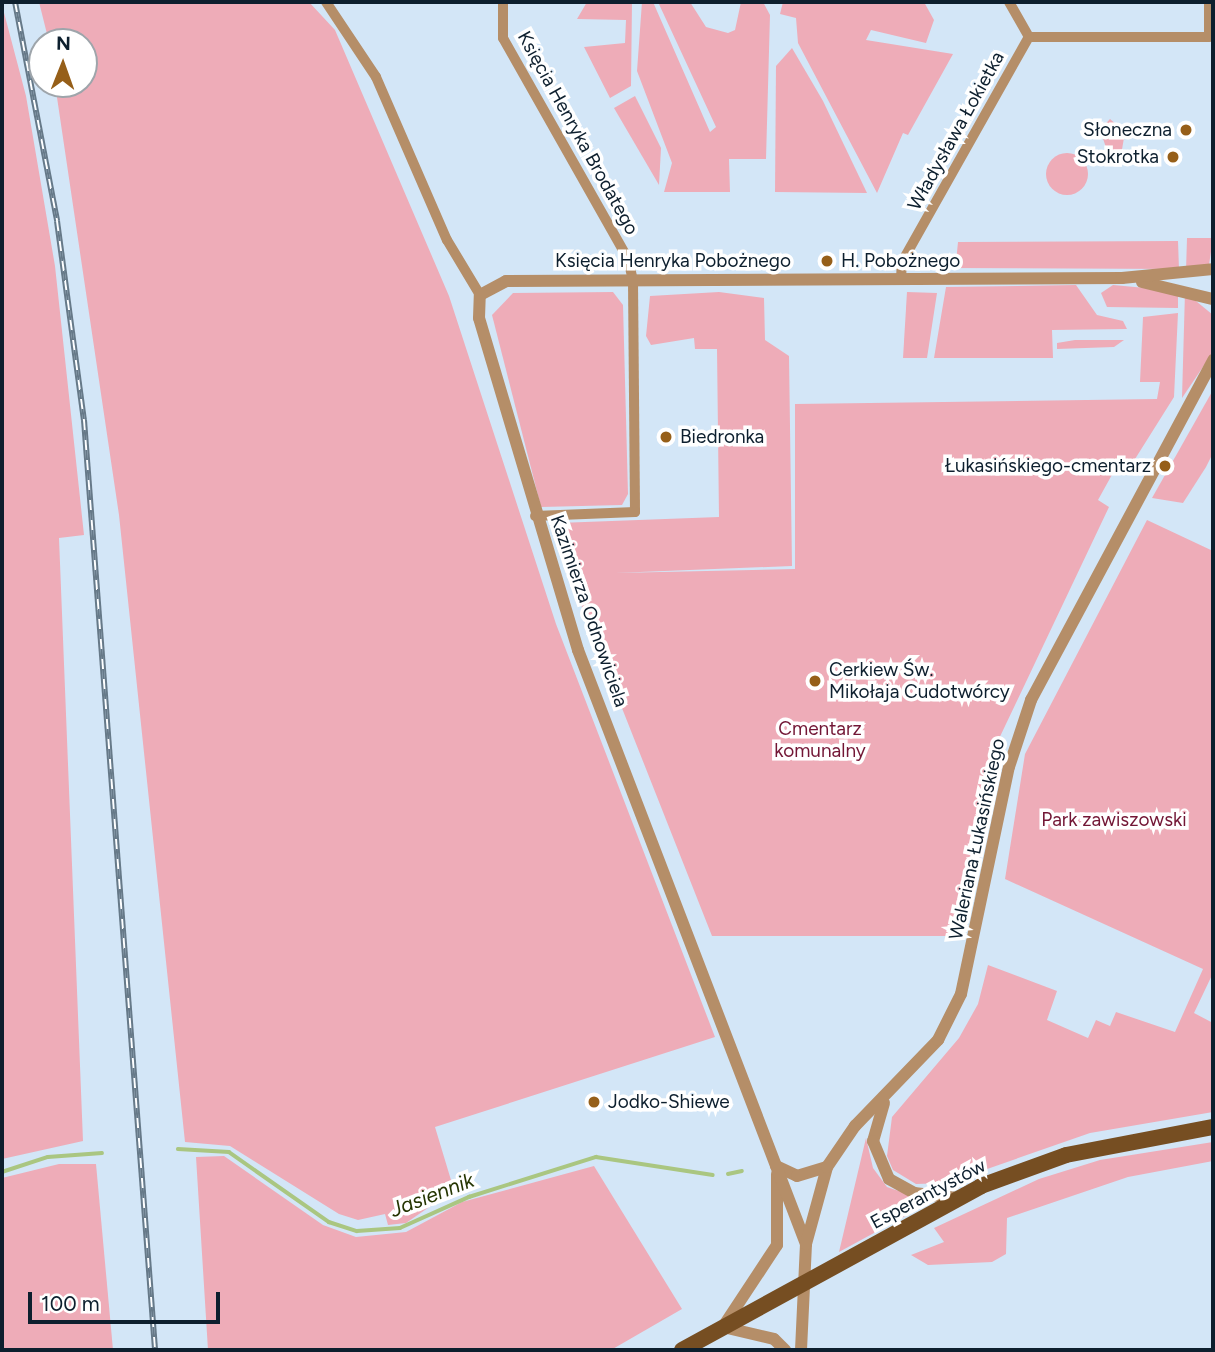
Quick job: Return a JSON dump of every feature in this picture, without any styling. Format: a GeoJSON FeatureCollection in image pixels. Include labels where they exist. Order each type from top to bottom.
{"type":"FeatureCollection","features":[{"type":"Feature","properties":{"kind":"main road","name":"Esperantystów"},"geometry":{"type":"LineString","coordinates":[[682,1350],[803,1286],[958,1198],[1066,1155],[1213,1127]]}},
{"type":"Feature","properties":{"kind":"street","name":"Kazimierza Odnowiciela"},"geometry":{"type":"LineString","coordinates":[[327,2],[376,77],[447,240],[480,295],[480,318],[535,516],[578,650],[806,1244]]}},
{"type":"Feature","properties":{"kind":"street","name":"Księcia Henryka Brodatego"},"geometry":{"type":"LineString","coordinates":[[503,2],[503,38],[628,259],[633,281],[635,512],[535,516]]}},
{"type":"Feature","properties":{"kind":"street"},"geometry":{"type":"LineString","coordinates":[[1009,2],[1029,37],[1209,37],[1209,2]]}},
{"type":"Feature","properties":{"kind":"street","name":"Władysława Łokietka"},"geometry":{"type":"LineString","coordinates":[[901,279],[902,262],[1029,37]]}},
{"type":"Feature","properties":{"kind":"street","name":"Księcia Henryka Pobożnego"},"geometry":{"type":"LineString","coordinates":[[480,295],[506,281],[1122,278],[1213,269]]}},
{"type":"Feature","properties":{"kind":"street"},"geometry":{"type":"LineString","coordinates":[[1213,275],[1213,300]]}},
{"type":"Feature","properties":{"kind":"street","name":"Księcia Henryka Pobożnego"},"geometry":{"type":"LineString","coordinates":[[1122,278],[1191,289],[1213,300]]}},
{"type":"Feature","properties":{"kind":"street","name":"Waleriana Łukasińskiego"},"geometry":{"type":"LineString","coordinates":[[800,1350],[806,1244],[827,1167],[855,1126],[888,1097],[938,1040],[961,994],[1009,767],[1031,700],[1213,360]]}},
{"type":"Feature","properties":{"kind":"street","name":"Waleriana Łukasińskiego"},"geometry":{"type":"LineString","coordinates":[[888,1097],[873,1141],[888,1179],[914,1193],[958,1198]]}},
{"type":"Feature","properties":{"kind":"street"},"geometry":{"type":"LineString","coordinates":[[785,1350],[774,1339],[723,1327],[777,1245],[776,1166],[797,1176],[827,1167]]}},
{"type":"Feature","properties":{"kind":"green space"},"geometry":{"type":"Polygon","coordinates":[[[39,2],[309,2],[335,30],[449,296],[556,624],[715,1037],[435,1127],[454,1190],[406,1223],[388,1225],[385,1214],[358,1220],[339,1214],[230,1146],[185,1142],[119,515],[57,98],[98,98],[98,28],[46,28],[39,2]]]}},
{"type":"Feature","properties":{"kind":"green space"},"geometry":{"type":"Polygon","coordinates":[[[587,2],[632,2],[631,86],[610,98],[584,47],[625,43],[626,20],[577,19],[587,2]]]}},
{"type":"Feature","properties":{"kind":"green space"},"geometry":{"type":"Polygon","coordinates":[[[642,2],[653,2],[710,132],[716,127],[658,2],[690,2],[706,27],[728,33],[735,30],[741,2],[763,2],[770,15],[766,159],[729,159],[730,192],[664,192],[672,163],[637,71],[642,2]]]}},
{"type":"Feature","properties":{"kind":"green space"},"geometry":{"type":"Polygon","coordinates":[[[783,2],[924,2],[934,20],[926,43],[871,30],[866,40],[953,54],[908,135],[903,133],[877,193],[798,43],[796,18],[780,14],[783,2]]]}},
{"type":"Feature","properties":{"kind":"green space"},"geometry":{"type":"Polygon","coordinates":[[[2,5],[26,96],[55,266],[84,535],[59,538],[83,1141],[2,1159],[2,5]]]}},
{"type":"Feature","properties":{"kind":"green space"},"geometry":{"type":"Polygon","coordinates":[[[792,48],[823,101],[867,193],[775,192],[776,66],[792,48]]]}},
{"type":"Feature","properties":{"kind":"green space"},"geometry":{"type":"Polygon","coordinates":[[[635,96],[661,148],[659,185],[614,108],[635,96]]]}},
{"type":"Feature","properties":{"kind":"green space"},"geometry":{"type":"Polygon","coordinates":[[[1110,119],[1125,132],[1120,161],[1110,159],[1100,130],[1110,119]]]}},
{"type":"Feature","properties":{"kind":"green space"},"geometry":{"type":"Polygon","coordinates":[[[1067,153],[1082,159],[1088,174],[1082,189],[1067,195],[1052,189],[1046,174],[1052,159],[1067,153]]]}},
{"type":"Feature","properties":{"kind":"green space"},"geometry":{"type":"Polygon","coordinates":[[[1187,238],[1213,238],[1209,265],[1186,270],[1187,238]]]}},
{"type":"Feature","properties":{"kind":"green space"},"geometry":{"type":"Polygon","coordinates":[[[1178,241],[1179,269],[945,268],[945,261],[956,262],[958,242],[1178,241]]]}},
{"type":"Feature","properties":{"kind":"green space"},"geometry":{"type":"Polygon","coordinates":[[[1076,285],[1097,315],[1123,321],[1127,329],[1052,330],[1053,358],[934,358],[946,287],[1076,285]]]}},
{"type":"Feature","properties":{"kind":"green space"},"geometry":{"type":"Polygon","coordinates":[[[1113,285],[1178,291],[1178,308],[1107,307],[1101,293],[1113,285]]]}},
{"type":"Feature","properties":{"kind":"green space"},"geometry":{"type":"Polygon","coordinates":[[[613,292],[623,305],[628,494],[622,505],[541,507],[492,315],[513,293],[613,292]]]}},
{"type":"Feature","properties":{"kind":"green space","name":"Cmentarz komunalny"},"geometry":{"type":"Polygon","coordinates":[[[719,292],[764,298],[765,340],[789,356],[792,566],[615,573],[795,569],[795,404],[1157,399],[1160,382],[1140,382],[1143,317],[1178,313],[1174,397],[1130,467],[1119,462],[1098,500],[1109,507],[996,745],[952,936],[712,936],[553,532],[558,523],[719,517],[717,349],[695,349],[694,338],[651,345],[646,336],[650,296],[719,292]]]}},
{"type":"Feature","properties":{"kind":"green space"},"geometry":{"type":"Polygon","coordinates":[[[907,292],[937,293],[927,358],[903,358],[907,292]]]}},
{"type":"Feature","properties":{"kind":"green space"},"geometry":{"type":"Polygon","coordinates":[[[1185,292],[1213,315],[1213,352],[1182,398],[1185,292]]]}},
{"type":"Feature","properties":{"kind":"green space"},"geometry":{"type":"Polygon","coordinates":[[[1075,340],[1124,340],[1114,347],[1057,349],[1057,343],[1075,340]]]}},
{"type":"Feature","properties":{"kind":"green space"},"geometry":{"type":"Polygon","coordinates":[[[1213,390],[1213,453],[1206,467],[1183,503],[1152,498],[1213,390]]]}},
{"type":"Feature","properties":{"kind":"green space","name":"Park zawiszowski"},"geometry":{"type":"Polygon","coordinates":[[[1147,520],[1213,551],[1213,973],[1194,1013],[1213,1023],[1213,1112],[1090,1133],[947,1183],[916,1184],[893,1170],[887,1156],[892,1117],[959,1038],[978,1004],[988,965],[1057,991],[1047,1020],[1088,1038],[1096,1020],[1110,1026],[1116,1012],[1175,1032],[1203,969],[1005,879],[1025,754],[1147,520]]]}},
{"type":"Feature","properties":{"kind":"green space"},"geometry":{"type":"Polygon","coordinates":[[[866,1138],[873,1168],[887,1187],[931,1202],[839,1252],[866,1138]]]}},
{"type":"Feature","properties":{"kind":"green space"},"geometry":{"type":"Polygon","coordinates":[[[1213,1142],[1213,1161],[1128,1177],[1007,1218],[1006,1254],[992,1262],[928,1265],[911,1255],[944,1242],[934,1228],[1039,1179],[1100,1160],[1213,1142]]]}},
{"type":"Feature","properties":{"kind":"green space"},"geometry":{"type":"Polygon","coordinates":[[[224,1156],[323,1225],[356,1237],[406,1232],[462,1202],[594,1166],[682,1309],[611,1350],[208,1350],[196,1157],[224,1156]]]}},
{"type":"Feature","properties":{"kind":"green space"},"geometry":{"type":"Polygon","coordinates":[[[59,1164],[96,1164],[113,1350],[2,1350],[2,1178],[59,1164]]]}},
{"type":"Feature","properties":{"kind":"waterway","name":"Jasiennik"},"geometry":{"type":"LineString","coordinates":[[178,1149],[229,1152],[329,1222],[357,1231],[400,1228],[469,1197],[596,1157],[713,1175]]}},
{"type":"Feature","properties":{"kind":"waterway","name":"Jasiennik"},"geometry":{"type":"LineString","coordinates":[[2,1172],[48,1157],[102,1153]]}},
{"type":"Feature","properties":{"kind":"waterway","name":"Jasiennik"},"geometry":{"type":"LineString","coordinates":[[728,1174],[742,1171]]}},
{"type":"Feature","properties":{"kind":"railway"},"geometry":{"type":"LineString","coordinates":[[15,2],[57,221],[84,420],[155,1350]]}},
{"type":"Feature","properties":{"kind":"place","name":"Słoneczna"},"geometry":{"type":"Point","coordinates":[1186,130]}},
{"type":"Feature","properties":{"kind":"place","name":"Stokrotka"},"geometry":{"type":"Point","coordinates":[1173,157]}},
{"type":"Feature","properties":{"kind":"place","name":"H. Pobożnego"},"geometry":{"type":"Point","coordinates":[827,261]}},
{"type":"Feature","properties":{"kind":"place","name":"Biedronka"},"geometry":{"type":"Point","coordinates":[666,437]}},
{"type":"Feature","properties":{"kind":"place","name":"Łukasińskiego-cmentarz"},"geometry":{"type":"Point","coordinates":[1165,466]}},
{"type":"Feature","properties":{"kind":"place","name":"Cerkiew Św. Mikołaja Cudotwórcy"},"geometry":{"type":"Point","coordinates":[815,681]}},
{"type":"Feature","properties":{"kind":"place","name":"Jodko-Shiewe"},"geometry":{"type":"Point","coordinates":[594,1102]}}]}
